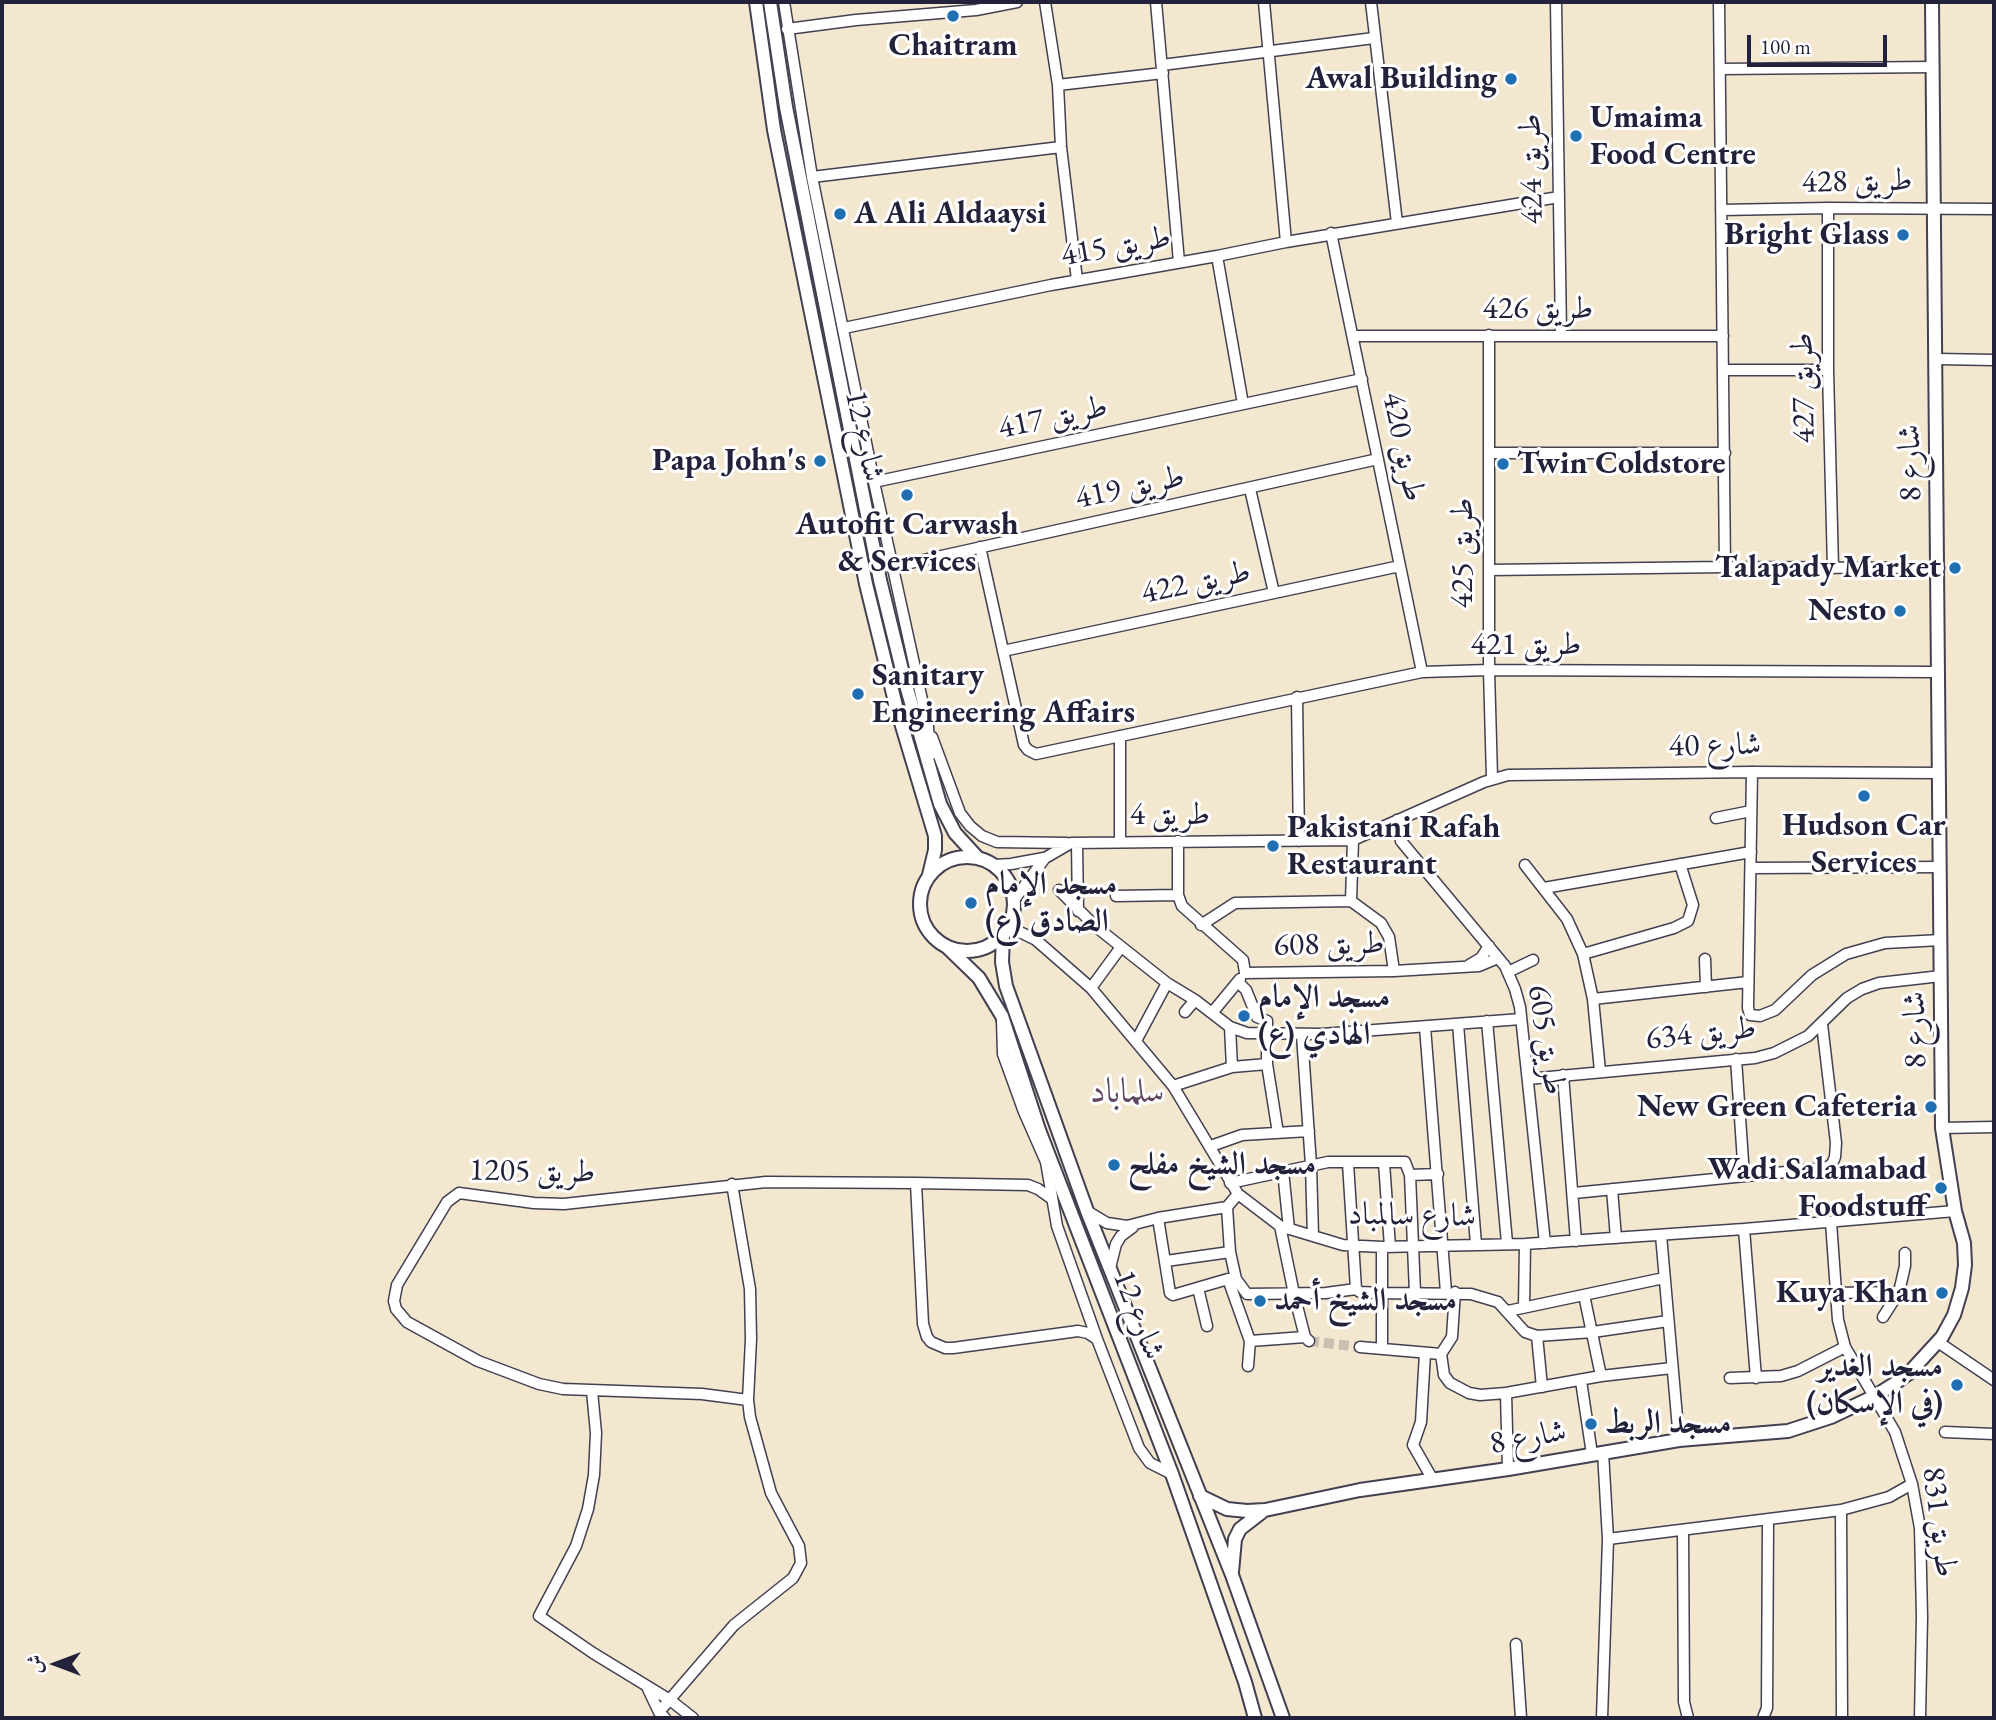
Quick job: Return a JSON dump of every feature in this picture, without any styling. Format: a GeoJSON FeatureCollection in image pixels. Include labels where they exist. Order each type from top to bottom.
{"type":"FeatureCollection","features":[{"type":"Feature","properties":{"kind":"street","name":"شارع 12"},"geometry":{"type":"LineString","coordinates":[[755,2],[776,142],[866,584],[896,706],[935,836],[935,850],[929,875]]}},
{"type":"Feature","properties":{"kind":"street","name":"شارع 12"},"geometry":{"type":"LineString","coordinates":[[771,2],[786,107],[875,553],[904,678],[946,819],[977,857]]}},
{"type":"Feature","properties":{"kind":"street"},"geometry":{"type":"LineString","coordinates":[[784,2],[812,177],[874,482],[928,727],[960,813],[982,836],[997,842],[1074,843],[1078,911]]}},
{"type":"Feature","properties":{"kind":"street"},"geometry":{"type":"LineString","coordinates":[[787,29],[976,10],[1017,2]]}},
{"type":"Feature","properties":{"kind":"street"},"geometry":{"type":"LineString","coordinates":[[1045,2],[1058,85],[1061,148],[1077,281]]}},
{"type":"Feature","properties":{"kind":"street"},"geometry":{"type":"LineString","coordinates":[[1156,2],[1179,262]]}},
{"type":"Feature","properties":{"kind":"street"},"geometry":{"type":"LineString","coordinates":[[1264,2],[1286,242]]}},
{"type":"Feature","properties":{"kind":"street"},"geometry":{"type":"LineString","coordinates":[[1371,2],[1397,223]]}},
{"type":"Feature","properties":{"kind":"street","name":"طريق 424"},"geometry":{"type":"LineString","coordinates":[[1556,2],[1561,335]]}},
{"type":"Feature","properties":{"kind":"street"},"geometry":{"type":"LineString","coordinates":[[1719,2],[1725,567]]}},
{"type":"Feature","properties":{"kind":"street","name":"شارع 8"},"geometry":{"type":"LineString","coordinates":[[1200,1496],[1227,1509],[1265,1510],[1360,1490],[1508,1469],[1679,1440],[1788,1431],[1831,1417],[1874,1396],[1909,1373],[1938,1342],[1954,1315],[1965,1265],[1964,1243],[1955,1211],[1942,1128],[1932,2]]}},
{"type":"Feature","properties":{"kind":"street"},"geometry":{"type":"LineString","coordinates":[[1058,85],[1374,38]]}},
{"type":"Feature","properties":{"kind":"street"},"geometry":{"type":"LineString","coordinates":[[1720,69],[1933,67]]}},
{"type":"Feature","properties":{"kind":"street"},"geometry":{"type":"LineString","coordinates":[[812,177],[1061,148]]}},
{"type":"Feature","properties":{"kind":"street","name":"طريق 415"},"geometry":{"type":"LineString","coordinates":[[844,328],[1331,233],[1559,197]]}},
{"type":"Feature","properties":{"kind":"street","name":"طريق 428"},"geometry":{"type":"LineString","coordinates":[[1721,211],[1828,208],[1994,209]]}},
{"type":"Feature","properties":{"kind":"street","name":"طريق 427"},"geometry":{"type":"LineString","coordinates":[[1828,208],[1828,370],[1833,568]]}},
{"type":"Feature","properties":{"kind":"street","name":"طريق 420"},"geometry":{"type":"LineString","coordinates":[[1331,233],[1422,672]]}},
{"type":"Feature","properties":{"kind":"street"},"geometry":{"type":"LineString","coordinates":[[1217,257],[1243,404]]}},
{"type":"Feature","properties":{"kind":"street","name":"طريق 425"},"geometry":{"type":"LineString","coordinates":[[1489,335],[1489,670],[1492,778]]}},
{"type":"Feature","properties":{"kind":"street","name":"طريق 426"},"geometry":{"type":"LineString","coordinates":[[1353,336],[1723,336]]}},
{"type":"Feature","properties":{"kind":"street"},"geometry":{"type":"LineString","coordinates":[[1937,359],[1994,360]]}},
{"type":"Feature","properties":{"kind":"street"},"geometry":{"type":"LineString","coordinates":[[1723,370],[1828,370]]}},
{"type":"Feature","properties":{"kind":"street","name":"طريق 417"},"geometry":{"type":"LineString","coordinates":[[874,482],[1362,379]]}},
{"type":"Feature","properties":{"kind":"street","name":"طريق 425"},"geometry":{"type":"LineString","coordinates":[[1489,453],[1725,453]]}},
{"type":"Feature","properties":{"kind":"street","name":"طريق 419"},"geometry":{"type":"LineString","coordinates":[[892,567],[1378,459]]}},
{"type":"Feature","properties":{"kind":"street"},"geometry":{"type":"LineString","coordinates":[[1250,489],[1275,593]]}},
{"type":"Feature","properties":{"kind":"street"},"geometry":{"type":"LineString","coordinates":[[980,547],[1003,652]]}},
{"type":"Feature","properties":{"kind":"street","name":"طريق 422"},"geometry":{"type":"LineString","coordinates":[[1003,652],[1401,566]]}},
{"type":"Feature","properties":{"kind":"street"},"geometry":{"type":"LineString","coordinates":[[1490,570],[1939,568]]}},
{"type":"Feature","properties":{"kind":"street","name":"طريق 421"},"geometry":{"type":"LineString","coordinates":[[1003,652],[1024,745],[1036,754],[1422,672],[1938,672]]}},
{"type":"Feature","properties":{"kind":"street"},"geometry":{"type":"LineString","coordinates":[[1297,697],[1299,841]]}},
{"type":"Feature","properties":{"kind":"street"},"geometry":{"type":"LineString","coordinates":[[928,727],[929,769]]}},
{"type":"Feature","properties":{"kind":"street"},"geometry":{"type":"LineString","coordinates":[[1120,736],[1121,842]]}},
{"type":"Feature","properties":{"kind":"street"},"geometry":{"type":"LineString","coordinates":[[1752,772],[1748,1011],[1753,1017],[1781,1005],[1822,967],[1846,954],[1885,943],[1941,940]]}},
{"type":"Feature","properties":{"kind":"street","name":"شارع 40"},"geometry":{"type":"LineString","coordinates":[[1492,778],[1521,775],[1752,772],[1939,773]]}},
{"type":"Feature","properties":{"kind":"street","name":"طريق 4"},"geometry":{"type":"LineString","coordinates":[[1045,858],[1074,843],[1353,840],[1492,778]]}},
{"type":"Feature","properties":{"kind":"street"},"geometry":{"type":"LineString","coordinates":[[1716,817],[1751,811]]}},
{"type":"Feature","properties":{"kind":"street","name":"طريق 605"},"geometry":{"type":"LineString","coordinates":[[1397,820],[1401,841]]}},
{"type":"Feature","properties":{"kind":"street","name":"طريق 605"},"geometry":{"type":"LineString","coordinates":[[1376,831],[1401,841],[1489,946],[1508,972],[1515,989],[1521,1019],[1545,1243]]}},
{"type":"Feature","properties":{"kind":"street"},"geometry":{"type":"LineString","coordinates":[[1351,901],[1353,840]]}},
{"type":"Feature","properties":{"kind":"street"},"geometry":{"type":"LineString","coordinates":[[1178,841],[1178,895],[1182,906],[1243,960],[1245,973]]}},
{"type":"Feature","properties":{"kind":"street"},"geometry":{"type":"LineString","coordinates":[[1545,888],[1751,852]]}},
{"type":"Feature","properties":{"kind":"street"},"geometry":{"type":"LineString","coordinates":[[994,864],[1011,886],[1014,900],[1012,919],[1005,933],[991,944],[977,950],[962,951],[947,947],[932,935],[924,924],[920,911],[920,898],[929,875],[950,859],[963,856],[977,857],[994,864],[1045,858]]}},
{"type":"Feature","properties":{"kind":"street"},"geometry":{"type":"LineString","coordinates":[[1014,900],[1045,858]]}},
{"type":"Feature","properties":{"kind":"street"},"geometry":{"type":"LineString","coordinates":[[1583,954],[1674,928],[1688,920],[1693,905],[1680,864]]}},
{"type":"Feature","properties":{"kind":"street"},"geometry":{"type":"LineString","coordinates":[[1525,865],[1567,919],[1583,954],[1593,999],[1600,1071]]}},
{"type":"Feature","properties":{"kind":"street"},"geometry":{"type":"LineString","coordinates":[[1751,868],[1940,867]]}},
{"type":"Feature","properties":{"kind":"street"},"geometry":{"type":"LineString","coordinates":[[1059,890],[1078,911],[1167,982],[1230,1027],[1247,1033],[1301,1035],[1521,1019]]}},
{"type":"Feature","properties":{"kind":"street"},"geometry":{"type":"LineString","coordinates":[[1115,896],[1178,895]]}},
{"type":"Feature","properties":{"kind":"street"},"geometry":{"type":"LineString","coordinates":[[1201,925],[1235,903],[1351,901],[1381,923],[1389,937],[1394,971]]}},
{"type":"Feature","properties":{"kind":"street","name":"شارع 12"},"geometry":{"type":"LineString","coordinates":[[1005,933],[1002,962],[1006,986],[1087,1211],[1232,1575],[1283,1715]]}},
{"type":"Feature","properties":{"kind":"street","name":"شارع سالمباد"},"geometry":{"type":"LineString","coordinates":[[1005,933],[1022,933],[1036,940],[1091,988],[1173,1086],[1238,1194],[1284,1228],[1354,1245],[1413,1248],[1576,1241],[1955,1211]]}},
{"type":"Feature","properties":{"kind":"street"},"geometry":{"type":"LineString","coordinates":[[1465,966],[1481,958],[1489,946]]}},
{"type":"Feature","properties":{"kind":"street","name":"شارع 12"},"geometry":{"type":"LineString","coordinates":[[947,947],[979,978],[1002,1016],[1039,1130],[1171,1474],[1253,1714]]}},
{"type":"Feature","properties":{"kind":"street"},"geometry":{"type":"LineString","coordinates":[[1091,988],[1121,947]]}},
{"type":"Feature","properties":{"kind":"street","name":"طريق 608"},"geometry":{"type":"LineString","coordinates":[[1212,1013],[1245,973],[1394,971],[1482,966],[1498,958]]}},
{"type":"Feature","properties":{"kind":"street"},"geometry":{"type":"LineString","coordinates":[[1704,959],[1706,987]]}},
{"type":"Feature","properties":{"kind":"street"},"geometry":{"type":"LineString","coordinates":[[1508,972],[1533,960]]}},
{"type":"Feature","properties":{"kind":"street","name":"طريق 634"},"geometry":{"type":"LineString","coordinates":[[1528,1079],[1765,1055],[1792,1046],[1822,1024],[1847,998],[1862,989],[1879,983],[1941,976]]}},
{"type":"Feature","properties":{"kind":"street"},"geometry":{"type":"LineString","coordinates":[[1136,1041],[1167,982]]}},
{"type":"Feature","properties":{"kind":"street"},"geometry":{"type":"LineString","coordinates":[[1238,982],[1246,990],[1257,1017],[1267,1021],[1267,1065],[1278,1133]]}},
{"type":"Feature","properties":{"kind":"street"},"geometry":{"type":"LineString","coordinates":[[1593,999],[1748,982]]}},
{"type":"Feature","properties":{"kind":"street"},"geometry":{"type":"LineString","coordinates":[[1185,1012],[1195,1000]]}},
{"type":"Feature","properties":{"kind":"street"},"geometry":{"type":"LineString","coordinates":[[1002,1016],[1001,1043],[1006,1064],[1048,1172],[1059,1232],[1097,1339],[1142,1454],[1150,1463],[1171,1474]]}},
{"type":"Feature","properties":{"kind":"street"},"geometry":{"type":"LineString","coordinates":[[1487,1021],[1507,1243]]}},
{"type":"Feature","properties":{"kind":"street"},"geometry":{"type":"LineString","coordinates":[[1458,1024],[1476,1244]]}},
{"type":"Feature","properties":{"kind":"street"},"geometry":{"type":"LineString","coordinates":[[1574,1193],[1820,1170],[1832,1164],[1836,1143],[1822,1024]]}},
{"type":"Feature","properties":{"kind":"street"},"geometry":{"type":"LineString","coordinates":[[1230,1027],[1233,1067]]}},
{"type":"Feature","properties":{"kind":"street"},"geometry":{"type":"LineString","coordinates":[[1425,1027],[1442,1247],[1450,1292],[1452,1337],[1441,1354],[1444,1375],[1458,1389],[1480,1395],[1672,1368]]}},
{"type":"Feature","properties":{"kind":"street"},"geometry":{"type":"LineString","coordinates":[[1301,1035],[1309,1131],[1313,1236]]}},
{"type":"Feature","properties":{"kind":"street"},"geometry":{"type":"LineString","coordinates":[[1736,1059],[1744,1176]]}},
{"type":"Feature","properties":{"kind":"street"},"geometry":{"type":"LineString","coordinates":[[1173,1086],[1233,1067],[1267,1065]]}},
{"type":"Feature","properties":{"kind":"street"},"geometry":{"type":"LineString","coordinates":[[1563,1075],[1576,1241]]}},
{"type":"Feature","properties":{"kind":"street"},"geometry":{"type":"LineString","coordinates":[[1942,1128],[1994,1127]]}},
{"type":"Feature","properties":{"kind":"street"},"geometry":{"type":"LineString","coordinates":[[1211,1146],[1242,1135],[1309,1131]]}},
{"type":"Feature","properties":{"kind":"street"},"geometry":{"type":"LineString","coordinates":[[1230,1183],[1328,1162],[1405,1162],[1409,1170],[1415,1293]]}},
{"type":"Feature","properties":{"kind":"street"},"geometry":{"type":"LineString","coordinates":[[1348,1163],[1356,1289]]}},
{"type":"Feature","properties":{"kind":"street"},"geometry":{"type":"LineString","coordinates":[[1382,1349],[1386,1247],[1384,1163]]}},
{"type":"Feature","properties":{"kind":"street"},"geometry":{"type":"LineString","coordinates":[[1409,1170],[1438,1174]]}},
{"type":"Feature","properties":{"kind":"street"},"geometry":{"type":"LineString","coordinates":[[1250,1341],[1307,1339],[1294,1294],[1284,1228],[1283,1171]]}},
{"type":"Feature","properties":{"kind":"street"},"geometry":{"type":"LineString","coordinates":[[1028,1185],[1039,1181],[1048,1172]]}},
{"type":"Feature","properties":{"kind":"street","name":"طريق 1205"},"geometry":{"type":"LineString","coordinates":[[748,1400],[702,1394],[592,1391],[539,1384],[455,1350],[407,1322],[394,1301],[397,1285],[447,1202],[452,1196],[466,1192],[534,1203],[594,1202],[766,1182],[1028,1185],[1052,1199]]}},
{"type":"Feature","properties":{"kind":"street"},"geometry":{"type":"LineString","coordinates":[[662,1715],[670,1700],[734,1625],[793,1578],[801,1563],[799,1546],[779,1510],[755,1440],[748,1400],[750,1289],[732,1184]]}},
{"type":"Feature","properties":{"kind":"street"},"geometry":{"type":"LineString","coordinates":[[916,1184],[923,1324],[931,1342],[945,1348],[953,1348],[1072,1332],[1083,1332],[1097,1339]]}},
{"type":"Feature","properties":{"kind":"street"},"geometry":{"type":"LineString","coordinates":[[1612,1189],[1616,1238]]}},
{"type":"Feature","properties":{"kind":"street"},"geometry":{"type":"LineString","coordinates":[[1087,1211],[1116,1226],[1136,1225],[1158,1218],[1227,1207],[1238,1194]]}},
{"type":"Feature","properties":{"kind":"street"},"geometry":{"type":"LineString","coordinates":[[1227,1207],[1232,1279],[1250,1341],[1248,1366]]}},
{"type":"Feature","properties":{"kind":"street"},"geometry":{"type":"LineString","coordinates":[[1158,1218],[1170,1293],[1173,1295],[1232,1279]]}},
{"type":"Feature","properties":{"kind":"street","name":"طريق 831"},"geometry":{"type":"LineString","coordinates":[[1831,1222],[1838,1320],[1845,1347],[1895,1432],[1912,1484],[1920,1528],[1920,1718]]}},
{"type":"Feature","properties":{"kind":"street"},"geometry":{"type":"LineString","coordinates":[[1110,1268],[1116,1244],[1121,1236],[1136,1225]]}},
{"type":"Feature","properties":{"kind":"street"},"geometry":{"type":"LineString","coordinates":[[1744,1229],[1756,1378]]}},
{"type":"Feature","properties":{"kind":"street"},"geometry":{"type":"LineString","coordinates":[[1661,1235],[1679,1440]]}},
{"type":"Feature","properties":{"kind":"street"},"geometry":{"type":"LineString","coordinates":[[1524,1307],[1525,1244]]}},
{"type":"Feature","properties":{"kind":"street"},"geometry":{"type":"LineString","coordinates":[[1166,1261],[1230,1252]]}},
{"type":"Feature","properties":{"kind":"street"},"geometry":{"type":"LineString","coordinates":[[1883,1317],[1899,1292],[1905,1253]]}},
{"type":"Feature","properties":{"kind":"street"},"geometry":{"type":"LineString","coordinates":[[1508,1311],[1664,1278]]}},
{"type":"Feature","properties":{"kind":"street"},"geometry":{"type":"LineString","coordinates":[[1232,1279],[1247,1294],[1294,1294],[1356,1289],[1360,1292],[1383,1293],[1450,1292],[1486,1297],[1498,1302],[1525,1332],[1537,1336],[1593,1332],[1668,1321]]}},
{"type":"Feature","properties":{"kind":"street"},"geometry":{"type":"LineString","coordinates":[[1198,1288],[1207,1326]]}},
{"type":"Feature","properties":{"kind":"street"},"geometry":{"type":"LineString","coordinates":[[1836,1293],[1899,1292]]}},
{"type":"Feature","properties":{"kind":"street"},"geometry":{"type":"LineString","coordinates":[[1584,1295],[1601,1376]]}},
{"type":"Feature","properties":{"kind":"street"},"geometry":{"type":"LineString","coordinates":[[1072,1332],[1084,1321],[1088,1311]]}},
{"type":"Feature","properties":{"kind":"street"},"geometry":{"type":"LineString","coordinates":[[1537,1336],[1542,1387]]}},
{"type":"Feature","properties":{"kind":"street"},"geometry":{"type":"LineString","coordinates":[[1938,1342],[1994,1380]]}},
{"type":"Feature","properties":{"kind":"street"},"geometry":{"type":"LineString","coordinates":[[1360,1347],[1441,1354]]}},
{"type":"Feature","properties":{"kind":"street"},"geometry":{"type":"LineString","coordinates":[[1730,1378],[1781,1376],[1798,1371],[1845,1347]]}},
{"type":"Feature","properties":{"kind":"street"},"geometry":{"type":"LineString","coordinates":[[1425,1353],[1421,1422],[1413,1446],[1433,1480]]}},
{"type":"Feature","properties":{"kind":"street"},"geometry":{"type":"LineString","coordinates":[[1581,1381],[1597,1453],[1608,1539],[1602,1718]]}},
{"type":"Feature","properties":{"kind":"street"},"geometry":{"type":"LineString","coordinates":[[592,1391],[596,1433],[594,1475],[588,1509],[576,1546],[539,1616],[647,1688],[670,1700],[693,1718]]}},
{"type":"Feature","properties":{"kind":"street"},"geometry":{"type":"LineString","coordinates":[[1506,1393],[1508,1469]]}},
{"type":"Feature","properties":{"kind":"street"},"geometry":{"type":"LineString","coordinates":[[1945,1432],[1994,1434]]}},
{"type":"Feature","properties":{"kind":"street"},"geometry":{"type":"LineString","coordinates":[[1608,1539],[1841,1510],[1889,1497],[1912,1484]]}},
{"type":"Feature","properties":{"kind":"street","name":"شارع 8"},"geometry":{"type":"LineString","coordinates":[[1232,1575],[1236,1539],[1240,1529],[1265,1510]]}},
{"type":"Feature","properties":{"kind":"street"},"geometry":{"type":"LineString","coordinates":[[1841,1510],[1842,1718]]}},
{"type":"Feature","properties":{"kind":"street"},"geometry":{"type":"LineString","coordinates":[[1763,1718],[1767,1708],[1768,1520]]}},
{"type":"Feature","properties":{"kind":"street"},"geometry":{"type":"LineString","coordinates":[[1683,1530],[1684,1702],[1688,1718]]}},
{"type":"Feature","properties":{"kind":"street"},"geometry":{"type":"LineString","coordinates":[[1230,1641],[1241,1655],[1262,1718]]}},
{"type":"Feature","properties":{"kind":"street"},"geometry":{"type":"LineString","coordinates":[[1516,1644],[1521,1718]]}},
{"type":"Feature","properties":{"kind":"street"},"geometry":{"type":"LineString","coordinates":[[647,1688],[662,1715]]}},
{"type":"Feature","properties":{"kind":"tunnel"},"geometry":{"type":"LineString","coordinates":[[1309,1341],[1360,1347]]}},
{"type":"Feature","properties":{"kind":"place","name":"Chaitram"},"geometry":{"type":"Point","coordinates":[953,16]}},
{"type":"Feature","properties":{"kind":"place","name":"Awal Building"},"geometry":{"type":"Point","coordinates":[1511,79]}},
{"type":"Feature","properties":{"kind":"place","name":"Umaima Food Centre"},"geometry":{"type":"Point","coordinates":[1576,136]}},
{"type":"Feature","properties":{"kind":"place","name":"A Ali Aldaaysi"},"geometry":{"type":"Point","coordinates":[840,214]}},
{"type":"Feature","properties":{"kind":"place","name":"Bright Glass"},"geometry":{"type":"Point","coordinates":[1903,235]}},
{"type":"Feature","properties":{"kind":"place","name":"Papa John's"},"geometry":{"type":"Point","coordinates":[820,461]}},
{"type":"Feature","properties":{"kind":"place","name":"Twin Coldstore"},"geometry":{"type":"Point","coordinates":[1503,464]}},
{"type":"Feature","properties":{"kind":"place","name":"Autofit Carwash & Services"},"geometry":{"type":"Point","coordinates":[907,495]}},
{"type":"Feature","properties":{"kind":"place","name":"Talapady Market"},"geometry":{"type":"Point","coordinates":[1955,568]}},
{"type":"Feature","properties":{"kind":"place","name":"Nesto"},"geometry":{"type":"Point","coordinates":[1900,611]}},
{"type":"Feature","properties":{"kind":"place","name":"Sanitary Engineering Affairs"},"geometry":{"type":"Point","coordinates":[858,694]}},
{"type":"Feature","properties":{"kind":"place","name":"Hudson Car Services"},"geometry":{"type":"Point","coordinates":[1864,796]}},
{"type":"Feature","properties":{"kind":"place","name":"Pakistani Rafah Restaurant"},"geometry":{"type":"Point","coordinates":[1273,846]}},
{"type":"Feature","properties":{"kind":"place","name":"مسجد الإمام الصادق (ع)"},"geometry":{"type":"Point","coordinates":[971,903]}},
{"type":"Feature","properties":{"kind":"place","name":"مسجد الإمام الهادي (ع)"},"geometry":{"type":"Point","coordinates":[1244,1016]}},
{"type":"Feature","properties":{"kind":"place","name":"New Green Cafeteria"},"geometry":{"type":"Point","coordinates":[1931,1107]}},
{"type":"Feature","properties":{"kind":"place","name":"مسجد الشيخ مفلح"},"geometry":{"type":"Point","coordinates":[1114,1165]}},
{"type":"Feature","properties":{"kind":"place","name":"Wadi Salamabad Foodstuff"},"geometry":{"type":"Point","coordinates":[1941,1188]}},
{"type":"Feature","properties":{"kind":"place","name":"Kuya Khan"},"geometry":{"type":"Point","coordinates":[1942,1293]}},
{"type":"Feature","properties":{"kind":"place","name":"مسجد الشيخ أحمد"},"geometry":{"type":"Point","coordinates":[1260,1301]}},
{"type":"Feature","properties":{"kind":"place","name":"مسجد الغدير (في الإسكان)"},"geometry":{"type":"Point","coordinates":[1957,1385]}},
{"type":"Feature","properties":{"kind":"place","name":"مسجد الربط"},"geometry":{"type":"Point","coordinates":[1591,1424]}},
{"type":"Feature","properties":{"kind":"district","name":"سلماباد"},"geometry":{"type":"Point","coordinates":[1127,1092]}}]}
